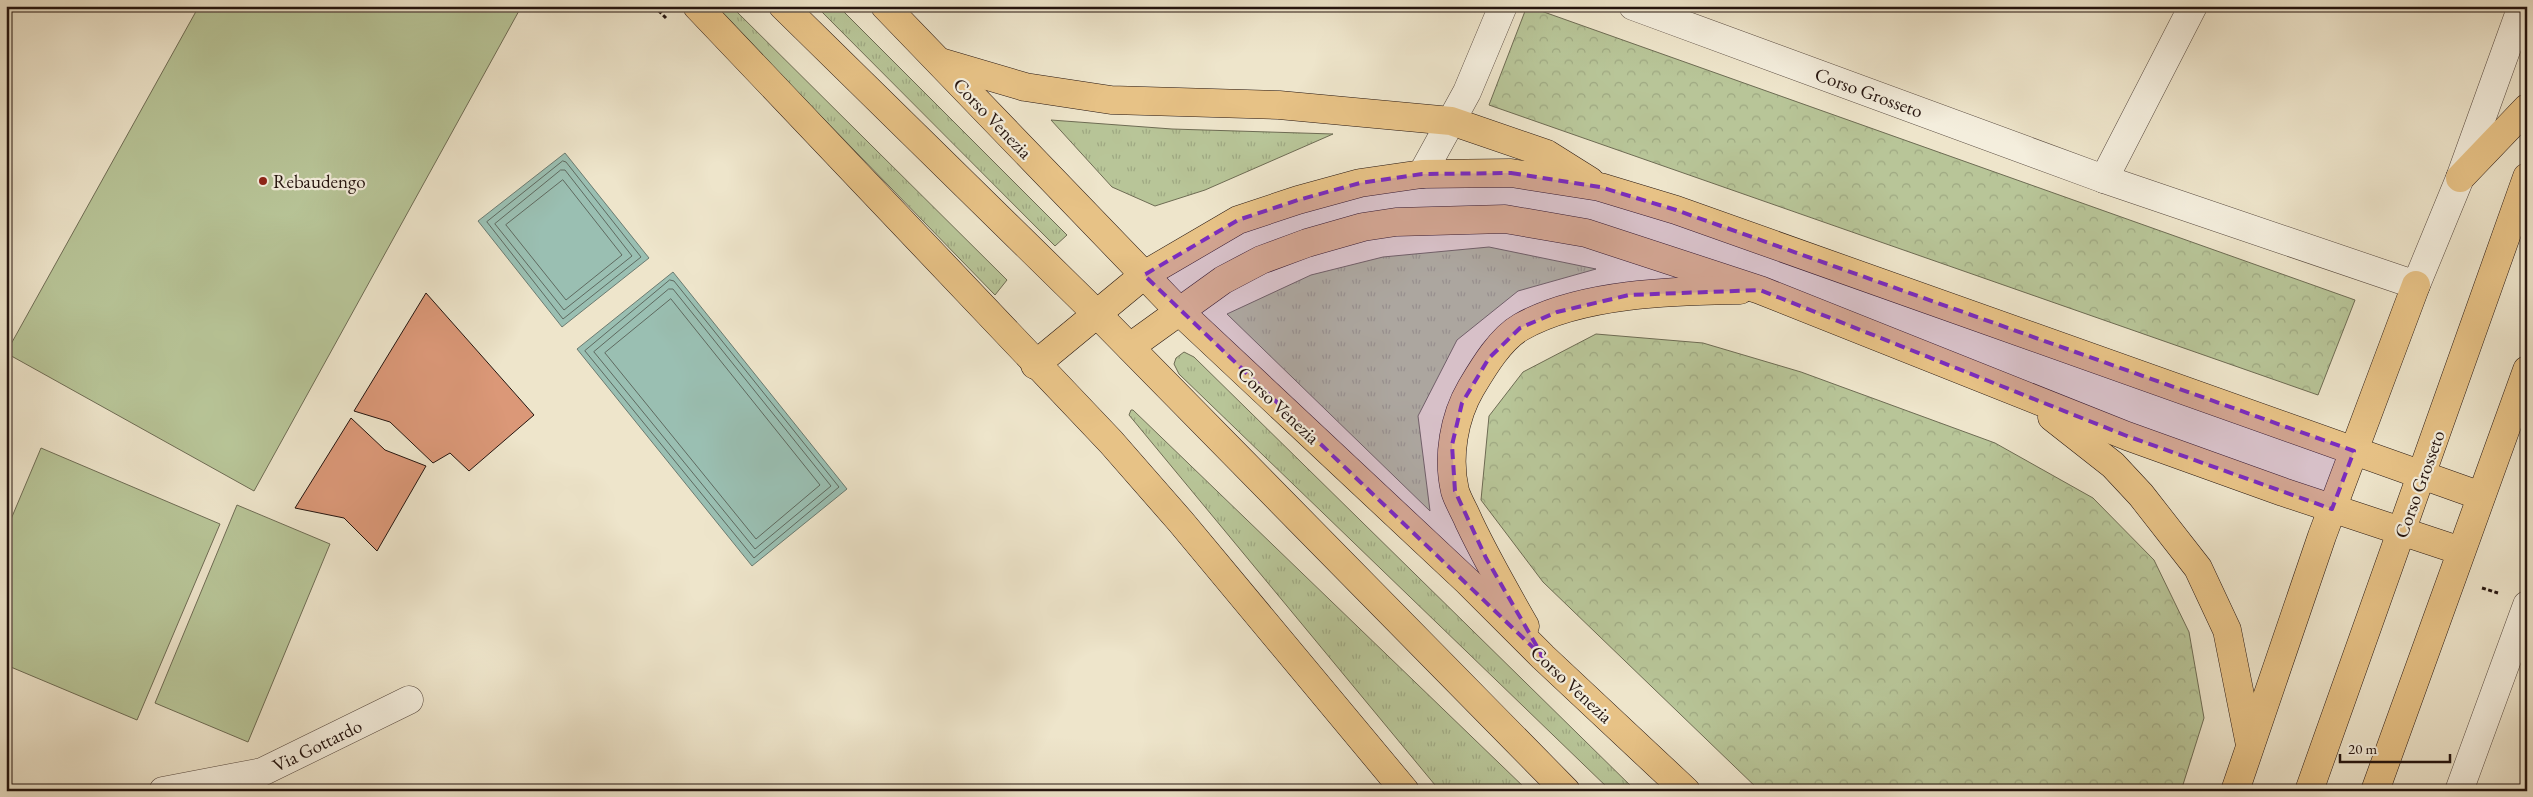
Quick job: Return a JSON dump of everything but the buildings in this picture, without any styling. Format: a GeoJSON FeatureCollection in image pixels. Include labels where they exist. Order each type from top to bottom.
{"type":"FeatureCollection","features":[{"type":"Feature","properties":{"kind":"main road"},"geometry":{"type":"LineString","coordinates":[[697,6],[1035,365],[1111,442],[1181,522],[1405,791]]}},
{"type":"Feature","properties":{"kind":"main road"},"geometry":{"type":"LineString","coordinates":[[783,6],[1130,346],[1566,791]]}},
{"type":"Feature","properties":{"kind":"main road","name":"Corso Venezia"},"geometry":{"type":"LineString","coordinates":[[885,6],[1179,311],[1468,582],[1543,657],[1686,791]]}},
{"type":"Feature","properties":{"kind":"main road"},"geometry":{"type":"LineString","coordinates":[[939,61],[1025,87],[1111,100],[1279,105],[1451,121],[1548,154],[1600,187]]}},
{"type":"Feature","properties":{"kind":"main road"},"geometry":{"type":"LineString","coordinates":[[2460,178],[2527,108]]}},
{"type":"Feature","properties":{"kind":"main road"},"geometry":{"type":"LineString","coordinates":[[1035,365],[1144,275],[1238,220],[1298,200],[1360,183],[1422,174],[1511,173],[1600,187],[1676,210],[2481,496]]}},
{"type":"Feature","properties":{"kind":"main road","name":"Corso Grosseto"},"geometry":{"type":"LineString","coordinates":[[2309,791],[2527,177]]}},
{"type":"Feature","properties":{"kind":"main road"},"geometry":{"type":"LineString","coordinates":[[1130,346],[1223,280],[1261,260],[1307,243],[1363,228],[1396,222],[1505,219],[1586,233],[1760,290],[2136,439],[2461,551]]}},
{"type":"Feature","properties":{"kind":"main road"},"geometry":{"type":"LineString","coordinates":[[2235,791],[2332,508],[2416,285]]}},
{"type":"Feature","properties":{"kind":"main road"},"geometry":{"type":"LineString","coordinates":[[1543,657],[1486,558],[1455,491],[1452,446],[1462,403],[1489,358],[1520,328],[1557,312],[1629,296],[1686,290],[1760,290]]}},
{"type":"Feature","properties":{"kind":"main road"},"geometry":{"type":"LineString","coordinates":[[2375,791],[2527,370]]}},
{"type":"Feature","properties":{"kind":"main road"},"geometry":{"type":"LineString","coordinates":[[2018,393],[2083,439],[2113,465],[2141,494],[2198,568],[2227,630],[2250,745]]}},
{"type":"Feature","properties":{"kind":"street"},"geometry":{"type":"LineString","coordinates":[[1422,174],[1485,54],[1503,6]]}},
{"type":"Feature","properties":{"kind":"street","name":"Corso Grosseto"},"geometry":{"type":"LineString","coordinates":[[1633,6],[2104,179],[2416,285]]}},
{"type":"Feature","properties":{"kind":"street"},"geometry":{"type":"LineString","coordinates":[[2104,179],[2193,6]]}},
{"type":"Feature","properties":{"kind":"street"},"geometry":{"type":"LineString","coordinates":[[2416,285],[2460,178],[2522,6]]}},
{"type":"Feature","properties":{"kind":"street"},"geometry":{"type":"LineString","coordinates":[[2459,791],[2527,605]]}},
{"type":"Feature","properties":{"kind":"street","name":"Via Gottardo"},"geometry":{"type":"LineString","coordinates":[[163,791],[262,772],[409,700]]}},
{"type":"Feature","properties":{"kind":"highlighted area"},"geometry":{"type":"Polygon","coordinates":[[[1511,173],[1600,187],[1676,210],[2354,451],[2332,509],[2127,436],[1760,290],[1629,295],[1557,312],[1520,328],[1489,358],[1462,403],[1452,445],[1455,491],[1486,558],[1543,657],[1144,275],[1238,220],[1298,200],[1360,183],[1422,174],[1511,173]]]}},
{"type":"Feature","properties":{"kind":"green space","name":"Rebaudengo"},"geometry":{"type":"Polygon","coordinates":[[[199,6],[515,6],[520,9],[254,491],[6,353],[199,6]]]}},
{"type":"Feature","properties":{"kind":"green space"},"geometry":{"type":"Polygon","coordinates":[[[714,6],[731,6],[1007,280],[995,295],[714,6]]]}},
{"type":"Feature","properties":{"kind":"green space"},"geometry":{"type":"Polygon","coordinates":[[[816,6],[838,6],[1067,235],[1055,246],[816,6]]]}},
{"type":"Feature","properties":{"kind":"green space"},"geometry":{"type":"Polygon","coordinates":[[[1527,6],[2355,300],[2318,395],[1489,105],[1527,6]]]}},
{"type":"Feature","properties":{"kind":"green space"},"geometry":{"type":"Polygon","coordinates":[[[1051,120],[1172,129],[1333,134],[1205,190],[1155,206],[1112,187],[1051,120]]]}},
{"type":"Feature","properties":{"kind":"green space"},"geometry":{"type":"Polygon","coordinates":[[[1489,247],[1596,269],[1518,291],[1457,340],[1418,416],[1430,511],[1227,314],[1311,275],[1383,257],[1489,247]]]}},
{"type":"Feature","properties":{"kind":"green space"},"geometry":{"type":"Polygon","coordinates":[[[1596,334],[1703,343],[1801,372],[1995,443],[2093,498],[2154,560],[2189,632],[2204,718],[2181,791],[1760,791],[1543,582],[1481,500],[1489,416],[1523,372],[1596,334]]]}},
{"type":"Feature","properties":{"kind":"green space"},"geometry":{"type":"Polygon","coordinates":[[[1184,352],[1194,357],[1636,791],[1611,791],[1179,374],[1174,364],[1176,358],[1184,352]]]}},
{"type":"Feature","properties":{"kind":"green space"},"geometry":{"type":"Polygon","coordinates":[[[1131,410],[1528,791],[1440,791],[1129,415],[1131,410]]]}},
{"type":"Feature","properties":{"kind":"green space"},"geometry":{"type":"Polygon","coordinates":[[[41,448],[220,524],[137,720],[6,665],[6,531],[41,448]]]}},
{"type":"Feature","properties":{"kind":"green space"},"geometry":{"type":"Polygon","coordinates":[[[237,505],[330,544],[248,742],[155,703],[237,505]]]}},
{"type":"Feature","properties":{"kind":"water"},"geometry":{"type":"Polygon","coordinates":[[[565,153],[649,258],[562,327],[478,221],[565,153]]]}},
{"type":"Feature","properties":{"kind":"water"},"geometry":{"type":"Polygon","coordinates":[[[673,272],[847,489],[752,566],[577,349],[673,272]]]}},
{"type":"Feature","properties":{"kind":"place","name":"Rebaudengo"},"geometry":{"type":"Point","coordinates":[263,181]}}]}
